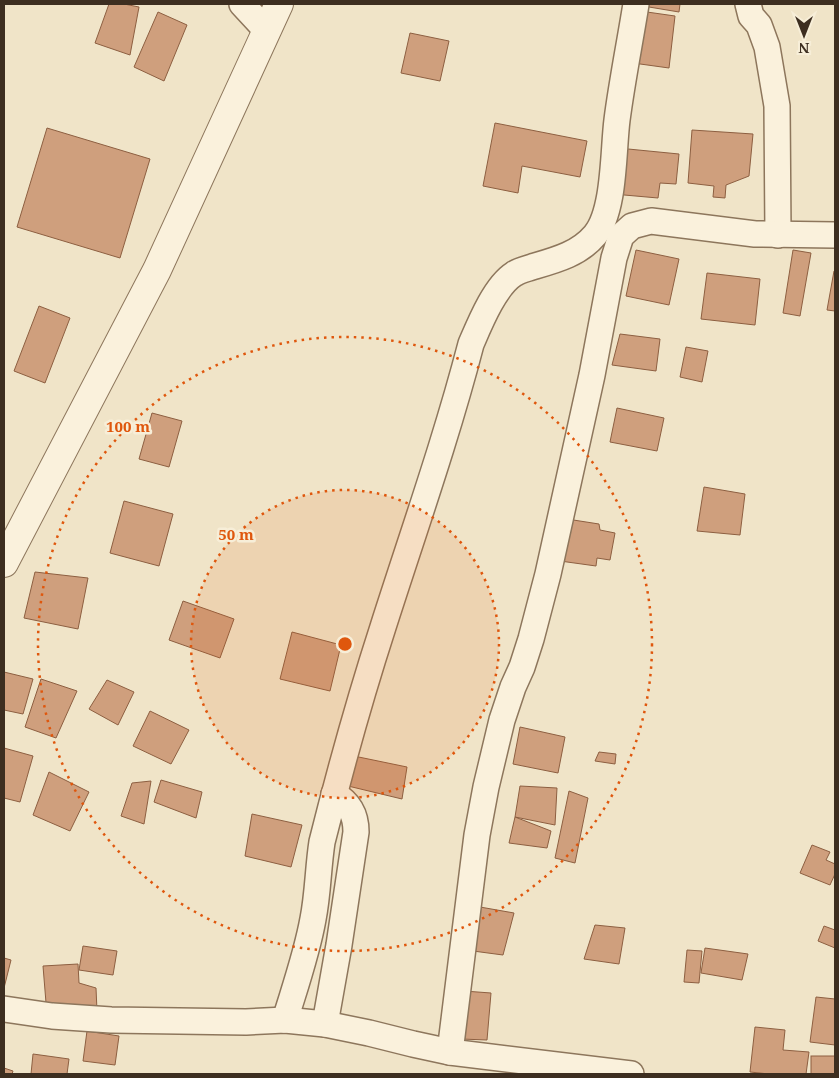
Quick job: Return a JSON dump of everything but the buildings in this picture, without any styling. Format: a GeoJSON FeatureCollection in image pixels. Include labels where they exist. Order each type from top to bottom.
{"type":"FeatureCollection","features":[{"type":"Feature","properties":{"kind":"street"},"geometry":{"type":"LineString","coordinates":[[242,4],[267,31]]}},
{"type":"Feature","properties":{"kind":"street"},"geometry":{"type":"LineString","coordinates":[[4,563],[157,270],[279,4]]}},
{"type":"Feature","properties":{"kind":"street"},"geometry":{"type":"LineString","coordinates":[[286,1020],[313,920],[322,842],[334,794],[359,703],[425,501],[471,344],[478,326],[497,293],[508,279],[523,269],[568,256],[579,250],[597,233],[603,222],[609,201],[617,120],[636,4]]}},
{"type":"Feature","properties":{"kind":"street"},"geometry":{"type":"LineString","coordinates":[[748,4],[751,16],[759,25],[767,47],[777,106],[778,235]]}},
{"type":"Feature","properties":{"kind":"street"},"geometry":{"type":"LineString","coordinates":[[450,1052],[477,835],[486,787],[502,720],[513,687],[522,668],[548,574],[592,375],[614,258],[621,236],[632,226],[651,221],[755,234],[835,235]]}},
{"type":"Feature","properties":{"kind":"street"},"geometry":{"type":"LineString","coordinates":[[326,1024],[356,832],[351,809],[341,798],[334,794]]}},
{"type":"Feature","properties":{"kind":"street"},"geometry":{"type":"LineString","coordinates":[[4,1009],[52,1016],[111,1020],[246,1022],[286,1020],[326,1024],[450,1052],[631,1074]]}}]}
